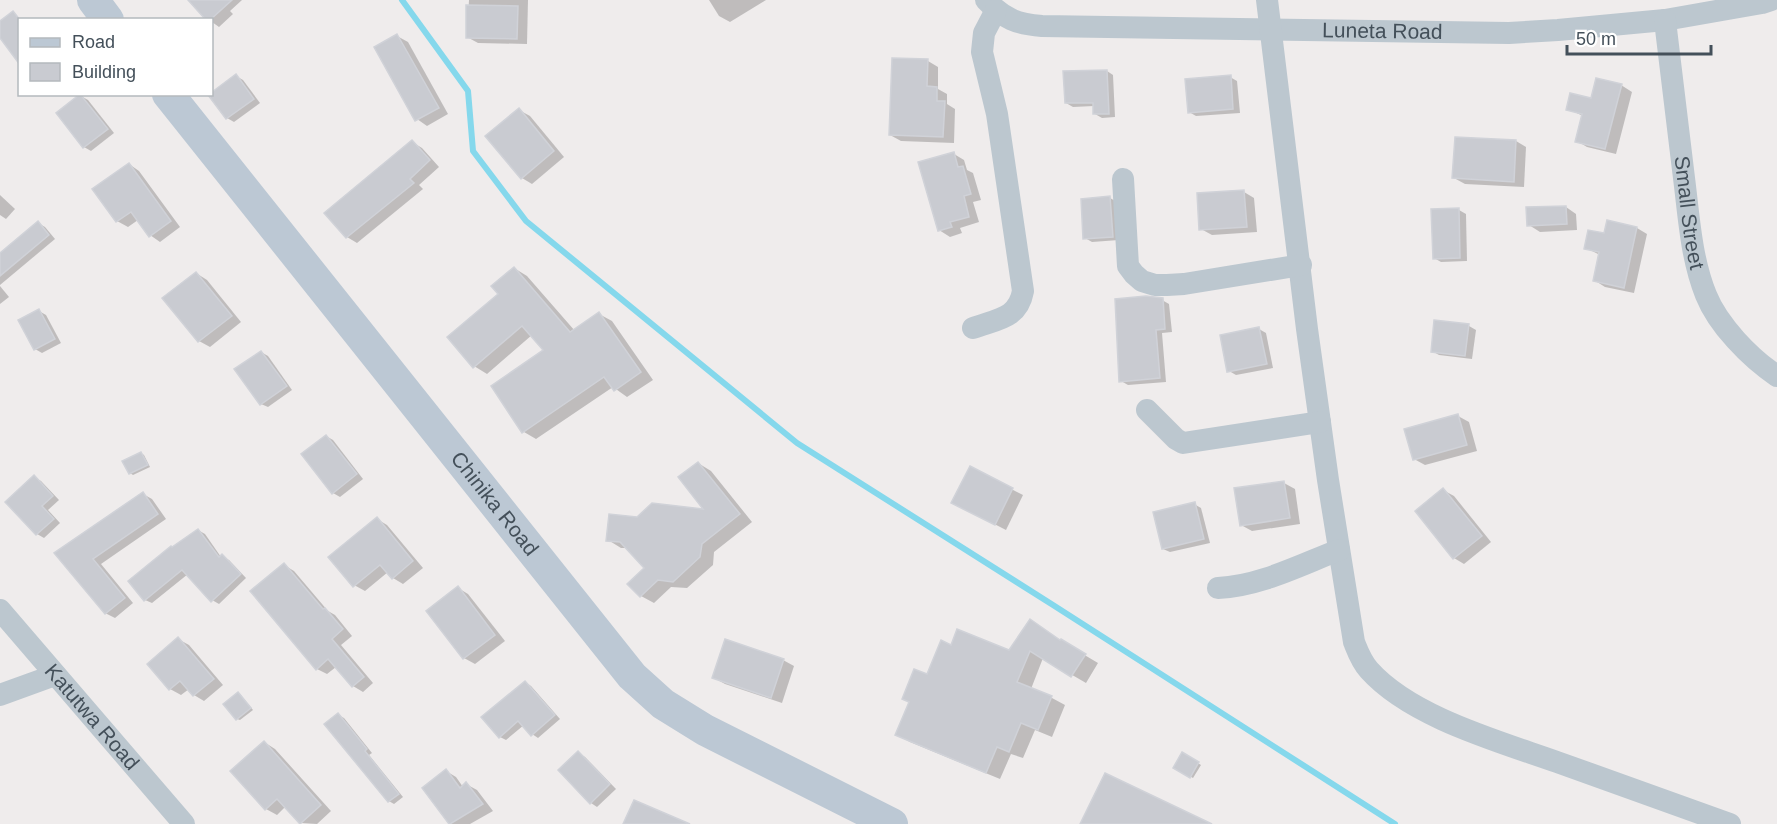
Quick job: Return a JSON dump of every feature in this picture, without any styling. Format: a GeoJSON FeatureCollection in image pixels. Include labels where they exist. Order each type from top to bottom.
{"type":"FeatureCollection","features":[{"type":"Feature","properties":{"kind":"main road"},"geometry":{"type":"LineString","coordinates":[[93,0],[106,18]]}},
{"type":"Feature","properties":{"kind":"main road","name":"Chinika Road"},"geometry":{"type":"LineString","coordinates":[[170,96],[632,676],[663,704],[697,726],[892,824]]}},
{"type":"Feature","properties":{"kind":"street"},"geometry":{"type":"LineString","coordinates":[[1267,0],[1320,422],[1354,642],[1361,660],[1370,671],[1406,700],[1441,719],[1488,738],[1730,824]]}},
{"type":"Feature","properties":{"kind":"street","name":"Luneta Road"},"geometry":{"type":"LineString","coordinates":[[991,5],[1009,19],[1024,25],[1042,26],[1509,33],[1665,20],[1770,0]]}},
{"type":"Feature","properties":{"kind":"street"},"geometry":{"type":"LineString","coordinates":[[974,328],[1010,315],[1021,302],[1023,291],[997,114],[982,52],[991,5]]}},
{"type":"Feature","properties":{"kind":"street","name":"Small Street"},"geometry":{"type":"LineString","coordinates":[[1665,20],[1690,227],[1706,296],[1721,323],[1765,368],[1777,376]]}},
{"type":"Feature","properties":{"kind":"street"},"geometry":{"type":"LineString","coordinates":[[1123,179],[1128,266],[1143,281],[1155,285],[1184,284],[1300,265]]}},
{"type":"Feature","properties":{"kind":"street"},"geometry":{"type":"LineString","coordinates":[[1147,410],[1176,439],[1183,442],[1320,422]]}},
{"type":"Feature","properties":{"kind":"street"},"geometry":{"type":"LineString","coordinates":[[1218,588],[1232,587],[1278,574],[1339,550]]}},
{"type":"Feature","properties":{"kind":"street","name":"Katutwa Road"},"geometry":{"type":"LineString","coordinates":[[0,610],[183,824]]}},
{"type":"Feature","properties":{"kind":"street"},"geometry":{"type":"LineString","coordinates":[[0,695],[55,675]]}},
{"type":"Feature","properties":{"kind":"building"},"geometry":{"type":"Polygon","coordinates":[[[188,0],[232,0],[212,18],[204,18],[188,0]]]}},
{"type":"Feature","properties":{"kind":"building"},"geometry":{"type":"Polygon","coordinates":[[[466,5],[518,6],[517,39],[466,38],[466,5]]]}},
{"type":"Feature","properties":{"kind":"building"},"geometry":{"type":"Polygon","coordinates":[[[13,11],[18,18],[18,62],[0,38],[0,21],[13,11]]]}},
{"type":"Feature","properties":{"kind":"building"},"geometry":{"type":"Polygon","coordinates":[[[397,34],[439,108],[415,121],[374,47],[397,34]]]}},
{"type":"Feature","properties":{"kind":"building"},"geometry":{"type":"Polygon","coordinates":[[[892,58],[928,59],[927,86],[937,87],[937,101],[945,101],[943,137],[889,135],[892,58]]]}},
{"type":"Feature","properties":{"kind":"building"},"geometry":{"type":"Polygon","coordinates":[[[1107,70],[1109,114],[1093,114],[1093,103],[1065,103],[1063,71],[1107,70]]]}},
{"type":"Feature","properties":{"kind":"building"},"geometry":{"type":"Polygon","coordinates":[[[236,74],[254,99],[226,119],[209,96],[213,96],[213,91],[236,74]]]}},
{"type":"Feature","properties":{"kind":"building"},"geometry":{"type":"Polygon","coordinates":[[[1231,75],[1233,109],[1188,113],[1185,79],[1231,75]]]}},
{"type":"Feature","properties":{"kind":"building"},"geometry":{"type":"Polygon","coordinates":[[[1596,78],[1622,84],[1605,149],[1575,142],[1582,114],[1566,110],[1570,93],[1591,98],[1596,78]]]}},
{"type":"Feature","properties":{"kind":"building"},"geometry":{"type":"Polygon","coordinates":[[[77,96],[82,96],[108,129],[83,148],[56,113],[77,96]]]}},
{"type":"Feature","properties":{"kind":"building"},"geometry":{"type":"Polygon","coordinates":[[[519,108],[554,151],[521,179],[485,136],[519,108]]]}},
{"type":"Feature","properties":{"kind":"building"},"geometry":{"type":"Polygon","coordinates":[[[1455,137],[1516,140],[1514,182],[1452,178],[1455,137]]]}},
{"type":"Feature","properties":{"kind":"building"},"geometry":{"type":"Polygon","coordinates":[[[412,140],[430,160],[410,179],[414,183],[346,238],[324,213],[412,140]]]}},
{"type":"Feature","properties":{"kind":"building"},"geometry":{"type":"Polygon","coordinates":[[[954,152],[958,167],[963,166],[971,194],[964,196],[969,217],[950,222],[952,227],[938,231],[918,162],[954,152]]]}},
{"type":"Feature","properties":{"kind":"building"},"geometry":{"type":"Polygon","coordinates":[[[129,163],[171,221],[149,237],[131,212],[116,222],[92,189],[129,163]]]}},
{"type":"Feature","properties":{"kind":"building"},"geometry":{"type":"Polygon","coordinates":[[[1244,190],[1247,227],[1199,230],[1197,193],[1244,190]]]}},
{"type":"Feature","properties":{"kind":"building"},"geometry":{"type":"Polygon","coordinates":[[[1110,196],[1113,237],[1083,239],[1081,199],[1110,196]]]}},
{"type":"Feature","properties":{"kind":"building"},"geometry":{"type":"Polygon","coordinates":[[[1566,206],[1567,224],[1527,226],[1526,207],[1566,206]]]}},
{"type":"Feature","properties":{"kind":"building"},"geometry":{"type":"Polygon","coordinates":[[[1459,208],[1460,258],[1433,259],[1431,209],[1459,208]]]}},
{"type":"Feature","properties":{"kind":"building"},"geometry":{"type":"Polygon","coordinates":[[[1607,220],[1637,227],[1624,288],[1593,281],[1599,252],[1584,249],[1588,230],[1604,233],[1607,220]]]}},
{"type":"Feature","properties":{"kind":"building"},"geometry":{"type":"Polygon","coordinates":[[[38,221],[49,235],[0,276],[0,253],[38,221]]]}},
{"type":"Feature","properties":{"kind":"building"},"geometry":{"type":"Polygon","coordinates":[[[514,267],[570,332],[599,312],[641,372],[614,391],[604,377],[522,433],[491,386],[543,350],[522,326],[473,368],[447,337],[498,294],[491,286],[514,267]]]}},
{"type":"Feature","properties":{"kind":"building"},"geometry":{"type":"Polygon","coordinates":[[[196,272],[232,316],[198,342],[162,298],[196,272]]]}},
{"type":"Feature","properties":{"kind":"building"},"geometry":{"type":"Polygon","coordinates":[[[1146,296],[1163,298],[1165,329],[1156,330],[1160,378],[1119,382],[1115,299],[1146,296]]]}},
{"type":"Feature","properties":{"kind":"building"},"geometry":{"type":"Polygon","coordinates":[[[39,309],[55,339],[34,350],[18,320],[39,309]]]}},
{"type":"Feature","properties":{"kind":"building"},"geometry":{"type":"Polygon","coordinates":[[[1434,320],[1469,324],[1465,356],[1431,352],[1434,320]]]}},
{"type":"Feature","properties":{"kind":"building"},"geometry":{"type":"Polygon","coordinates":[[[1259,327],[1267,364],[1227,372],[1220,335],[1259,327]]]}},
{"type":"Feature","properties":{"kind":"building"},"geometry":{"type":"Polygon","coordinates":[[[261,351],[287,386],[260,405],[234,369],[261,351]]]}},
{"type":"Feature","properties":{"kind":"building"},"geometry":{"type":"Polygon","coordinates":[[[1458,414],[1467,445],[1413,460],[1404,429],[1458,414]]]}},
{"type":"Feature","properties":{"kind":"building"},"geometry":{"type":"Polygon","coordinates":[[[326,435],[357,474],[332,494],[301,454],[326,435]]]}},
{"type":"Feature","properties":{"kind":"building"},"geometry":{"type":"Polygon","coordinates":[[[141,452],[148,465],[129,474],[122,461],[141,452]]]}},
{"type":"Feature","properties":{"kind":"building"},"geometry":{"type":"Polygon","coordinates":[[[698,462],[740,514],[702,544],[700,557],[673,582],[658,580],[640,597],[627,584],[644,568],[620,542],[606,541],[609,514],[637,517],[652,503],[703,509],[678,477],[698,462]]]}},
{"type":"Feature","properties":{"kind":"building"},"geometry":{"type":"Polygon","coordinates":[[[970,466],[1013,488],[995,525],[951,503],[970,466]]]}},
{"type":"Feature","properties":{"kind":"building"},"geometry":{"type":"Polygon","coordinates":[[[34,475],[53,496],[42,506],[54,519],[36,535],[5,502],[34,475]]]}},
{"type":"Feature","properties":{"kind":"building"},"geometry":{"type":"Polygon","coordinates":[[[1284,481],[1290,518],[1240,526],[1234,488],[1284,481]]]}},
{"type":"Feature","properties":{"kind":"building"},"geometry":{"type":"Polygon","coordinates":[[[1443,488],[1482,536],[1453,559],[1415,511],[1443,488]]]}},
{"type":"Feature","properties":{"kind":"building"},"geometry":{"type":"Polygon","coordinates":[[[143,492],[158,514],[93,559],[125,598],[105,614],[54,553],[143,492]]]}},
{"type":"Feature","properties":{"kind":"building"},"geometry":{"type":"Polygon","coordinates":[[[1195,502],[1204,539],[1162,549],[1153,512],[1195,502]]]}},
{"type":"Feature","properties":{"kind":"building"},"geometry":{"type":"Polygon","coordinates":[[[377,517],[413,561],[392,579],[380,565],[353,587],[328,557],[377,517]]]}},
{"type":"Feature","properties":{"kind":"building"},"geometry":{"type":"Polygon","coordinates":[[[198,529],[219,557],[222,554],[241,574],[211,602],[182,570],[144,601],[128,581],[171,546],[198,529]]]}},
{"type":"Feature","properties":{"kind":"building"},"geometry":{"type":"Polygon","coordinates":[[[284,563],[343,629],[332,639],[364,677],[352,687],[328,659],[316,670],[250,591],[284,563]]]}},
{"type":"Feature","properties":{"kind":"building"},"geometry":{"type":"Polygon","coordinates":[[[458,586],[495,635],[463,659],[426,611],[458,586]]]}},
{"type":"Feature","properties":{"kind":"building"},"geometry":{"type":"Polygon","coordinates":[[[1030,619],[1060,640],[1086,654],[1071,677],[1030,651],[1017,682],[1052,696],[1038,730],[1021,723],[1009,752],[997,747],[986,773],[895,735],[909,702],[902,699],[914,669],[927,674],[941,640],[951,645],[957,629],[1009,650],[1030,619]]]}},
{"type":"Feature","properties":{"kind":"building"},"geometry":{"type":"Polygon","coordinates":[[[178,637],[214,679],[193,696],[180,681],[169,690],[147,664],[178,637]]]}},
{"type":"Feature","properties":{"kind":"building"},"geometry":{"type":"Polygon","coordinates":[[[725,639],[784,659],[771,698],[712,678],[725,639]]]}},
{"type":"Feature","properties":{"kind":"building"},"geometry":{"type":"Polygon","coordinates":[[[525,681],[555,715],[531,736],[518,721],[499,738],[481,717],[525,681]]]}},
{"type":"Feature","properties":{"kind":"building"},"geometry":{"type":"Polygon","coordinates":[[[238,692],[251,708],[236,720],[223,704],[238,692]]]}},
{"type":"Feature","properties":{"kind":"building"},"geometry":{"type":"Polygon","coordinates":[[[338,713],[399,794],[388,802],[324,724],[338,713]]]}},
{"type":"Feature","properties":{"kind":"building"},"geometry":{"type":"Polygon","coordinates":[[[264,741],[321,805],[300,824],[277,799],[265,810],[230,771],[264,741]]]}},
{"type":"Feature","properties":{"kind":"building"},"geometry":{"type":"Polygon","coordinates":[[[578,751],[610,784],[590,804],[558,770],[578,751]]]}},
{"type":"Feature","properties":{"kind":"building"},"geometry":{"type":"Polygon","coordinates":[[[1182,752],[1199,762],[1190,778],[1173,768],[1182,752]]]}},
{"type":"Feature","properties":{"kind":"building"},"geometry":{"type":"Polygon","coordinates":[[[446,769],[460,788],[466,782],[483,804],[450,824],[422,788],[446,769]]]}},
{"type":"Feature","properties":{"kind":"building"},"geometry":{"type":"Polygon","coordinates":[[[1105,773],[1212,824],[1080,824],[1105,773]]]}},
{"type":"Feature","properties":{"kind":"building"},"geometry":{"type":"Polygon","coordinates":[[[634,800],[690,824],[623,824],[634,800]]]}},
{"type":"Feature","properties":{"kind":"waterway"},"geometry":{"type":"LineString","coordinates":[[402,0],[468,91],[473,151],[526,221],[797,443],[1395,824]]}}]}
